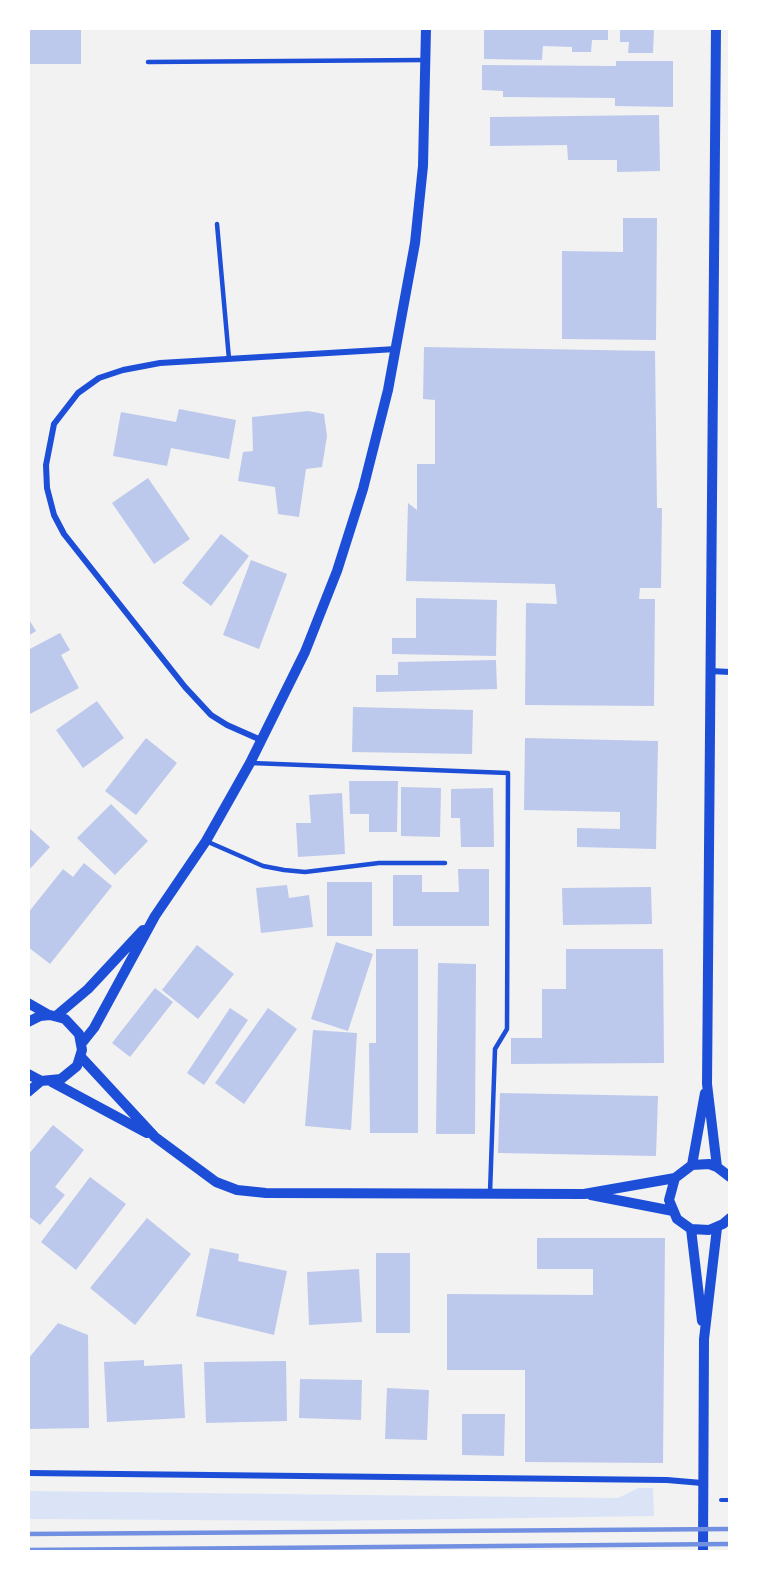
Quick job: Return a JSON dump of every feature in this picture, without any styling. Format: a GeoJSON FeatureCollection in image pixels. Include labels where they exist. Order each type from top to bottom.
{"type":"FeatureCollection","features":[{"type":"Feature","properties":{"kind":"street"},"geometry":{"type":"LineString","coordinates":[[82,1043],[94,1028],[155,916],[206,841],[250,763],[304,652],[337,572],[363,489],[396,349],[417,221],[423,166],[426,28]]}},
{"type":"Feature","properties":{"kind":"street"},"geometry":{"type":"LineString","coordinates":[[716,28],[706,1084],[717,1167]]}},
{"type":"Feature","properties":{"kind":"street"},"geometry":{"type":"LineString","coordinates":[[261,740],[218,720],[185,687],[64,534],[54,515],[47,488],[46,465],[54,424],[78,393],[99,378],[123,370],[160,363],[396,349]]}},
{"type":"Feature","properties":{"kind":"street"},"geometry":{"type":"LineString","coordinates":[[710,671],[729,672]]}},
{"type":"Feature","properties":{"kind":"street"},"geometry":{"type":"LineString","coordinates":[[28,1022],[40,1016],[53,1015],[88,988],[155,916]]}},
{"type":"Feature","properties":{"kind":"street"},"geometry":{"type":"LineString","coordinates":[[28,1003],[74,1025],[82,1043],[81,1057],[70,1074],[46,1081],[28,1092]]}},
{"type":"Feature","properties":{"kind":"street"},"geometry":{"type":"LineString","coordinates":[[81,1057],[155,1137]]}},
{"type":"Feature","properties":{"kind":"street"},"geometry":{"type":"LineString","coordinates":[[28,1074],[155,1137],[208,1177],[237,1190],[266,1193],[585,1194],[672,1211]]}},
{"type":"Feature","properties":{"kind":"street"},"geometry":{"type":"LineString","coordinates":[[692,1166],[706,1084]]}},
{"type":"Feature","properties":{"kind":"street"},"geometry":{"type":"LineString","coordinates":[[585,1194],[675,1178],[700,1163],[717,1167],[729,1177]]}},
{"type":"Feature","properties":{"kind":"street"},"geometry":{"type":"LineString","coordinates":[[675,1178],[669,1200],[677,1219],[691,1229],[700,1231],[717,1228],[729,1218]]}},
{"type":"Feature","properties":{"kind":"street"},"geometry":{"type":"LineString","coordinates":[[703,1551],[704,1339],[717,1228]]}},
{"type":"Feature","properties":{"kind":"street"},"geometry":{"type":"LineString","coordinates":[[691,1229],[704,1339]]}},
{"type":"Feature","properties":{"kind":"street"},"geometry":{"type":"LineString","coordinates":[[28,1473],[667,1480],[702,1483]]}},
{"type":"Feature","properties":{"kind":"lane"},"geometry":{"type":"LineString","coordinates":[[148,62],[427,60]]}},
{"type":"Feature","properties":{"kind":"lane"},"geometry":{"type":"LineString","coordinates":[[217,224],[228,359]]}},
{"type":"Feature","properties":{"kind":"lane"},"geometry":{"type":"LineString","coordinates":[[250,763],[508,773],[507,1029],[495,1049],[490,1193]]}},
{"type":"Feature","properties":{"kind":"lane"},"geometry":{"type":"LineString","coordinates":[[206,841],[263,866],[304,872],[379,863],[445,862]]}},
{"type":"Feature","properties":{"kind":"shaded area"},"geometry":{"type":"Polygon","coordinates":[[[638,1488],[653,1488],[654,1516],[327,1521],[29,1519],[29,1491],[618,1498],[638,1488]]]}},
{"type":"Feature","properties":{"kind":"building"},"geometry":{"type":"Polygon","coordinates":[[[28,28],[81,28],[81,64],[28,64],[28,28]]]}},
{"type":"Feature","properties":{"kind":"building"},"geometry":{"type":"Polygon","coordinates":[[[484,28],[608,28],[608,40],[592,40],[591,52],[572,52],[572,47],[543,46],[542,60],[484,59],[484,28]]]}},
{"type":"Feature","properties":{"kind":"building"},"geometry":{"type":"Polygon","coordinates":[[[620,28],[654,28],[653,53],[628,53],[629,42],[620,42],[620,28]]]}},
{"type":"Feature","properties":{"kind":"building"},"geometry":{"type":"Polygon","coordinates":[[[616,61],[673,61],[673,107],[615,106],[615,98],[503,97],[503,91],[482,90],[482,65],[616,66],[616,61]]]}},
{"type":"Feature","properties":{"kind":"building"},"geometry":{"type":"Polygon","coordinates":[[[659,115],[660,171],[617,172],[617,160],[568,160],[567,145],[490,146],[490,117],[659,115]]]}},
{"type":"Feature","properties":{"kind":"building"},"geometry":{"type":"Polygon","coordinates":[[[623,218],[657,218],[656,340],[562,339],[562,251],[623,252],[623,218]]]}},
{"type":"Feature","properties":{"kind":"building"},"geometry":{"type":"Polygon","coordinates":[[[424,347],[655,351],[657,508],[662,508],[661,588],[640,588],[639,599],[655,599],[654,706],[525,705],[526,603],[557,604],[555,584],[406,581],[408,503],[417,510],[417,464],[435,464],[435,400],[423,399],[424,347]]]}},
{"type":"Feature","properties":{"kind":"building"},"geometry":{"type":"Polygon","coordinates":[[[179,409],[236,420],[229,459],[171,448],[167,466],[113,456],[121,412],[176,422],[179,409]]]}},
{"type":"Feature","properties":{"kind":"building"},"geometry":{"type":"Polygon","coordinates":[[[308,411],[324,414],[327,436],[322,467],[306,469],[299,517],[278,514],[275,487],[238,481],[243,452],[253,451],[252,417],[308,411]]]}},
{"type":"Feature","properties":{"kind":"building"},"geometry":{"type":"Polygon","coordinates":[[[148,478],[190,539],[154,564],[112,503],[148,478]]]}},
{"type":"Feature","properties":{"kind":"building"},"geometry":{"type":"Polygon","coordinates":[[[221,534],[249,556],[211,606],[182,583],[221,534]]]}},
{"type":"Feature","properties":{"kind":"building"},"geometry":{"type":"Polygon","coordinates":[[[251,560],[287,574],[259,649],[223,635],[251,560]]]}},
{"type":"Feature","properties":{"kind":"building"},"geometry":{"type":"Polygon","coordinates":[[[416,598],[497,600],[496,656],[392,654],[392,638],[416,638],[416,598]]]}},
{"type":"Feature","properties":{"kind":"building"},"geometry":{"type":"Polygon","coordinates":[[[28,618],[36,631],[28,636],[28,618]]]}},
{"type":"Feature","properties":{"kind":"building"},"geometry":{"type":"Polygon","coordinates":[[[60,633],[70,650],[61,655],[79,688],[28,715],[28,650],[60,633]]]}},
{"type":"Feature","properties":{"kind":"building"},"geometry":{"type":"Polygon","coordinates":[[[496,660],[497,689],[376,692],[376,675],[398,675],[398,662],[496,660]]]}},
{"type":"Feature","properties":{"kind":"building"},"geometry":{"type":"Polygon","coordinates":[[[97,701],[124,738],[83,768],[56,730],[97,701]]]}},
{"type":"Feature","properties":{"kind":"building"},"geometry":{"type":"Polygon","coordinates":[[[353,707],[473,710],[472,754],[352,752],[353,707]]]}},
{"type":"Feature","properties":{"kind":"building"},"geometry":{"type":"Polygon","coordinates":[[[146,738],[177,763],[136,815],[105,791],[146,738]]]}},
{"type":"Feature","properties":{"kind":"building"},"geometry":{"type":"Polygon","coordinates":[[[525,738],[658,741],[656,849],[577,847],[577,828],[620,829],[620,812],[524,810],[525,738]]]}},
{"type":"Feature","properties":{"kind":"building"},"geometry":{"type":"Polygon","coordinates":[[[349,781],[398,781],[397,832],[369,832],[369,814],[350,814],[349,781]]]}},
{"type":"Feature","properties":{"kind":"building"},"geometry":{"type":"Polygon","coordinates":[[[401,787],[441,788],[440,837],[401,836],[401,787]]]}},
{"type":"Feature","properties":{"kind":"building"},"geometry":{"type":"Polygon","coordinates":[[[493,788],[494,847],[461,847],[460,818],[451,818],[451,789],[493,788]]]}},
{"type":"Feature","properties":{"kind":"building"},"geometry":{"type":"Polygon","coordinates":[[[342,793],[345,854],[298,857],[296,823],[311,823],[309,795],[342,793]]]}},
{"type":"Feature","properties":{"kind":"building"},"geometry":{"type":"Polygon","coordinates":[[[111,804],[148,841],[115,875],[77,838],[111,804]]]}},
{"type":"Feature","properties":{"kind":"building"},"geometry":{"type":"Polygon","coordinates":[[[28,827],[50,847],[28,871],[28,827]]]}},
{"type":"Feature","properties":{"kind":"building"},"geometry":{"type":"Polygon","coordinates":[[[84,863],[112,886],[50,964],[28,947],[28,913],[63,869],[73,877],[84,863]]]}},
{"type":"Feature","properties":{"kind":"building"},"geometry":{"type":"Polygon","coordinates":[[[458,869],[489,869],[489,926],[393,926],[393,875],[422,875],[422,892],[459,892],[458,869]]]}},
{"type":"Feature","properties":{"kind":"building"},"geometry":{"type":"Polygon","coordinates":[[[327,882],[372,882],[372,936],[327,936],[327,882]]]}},
{"type":"Feature","properties":{"kind":"building"},"geometry":{"type":"Polygon","coordinates":[[[287,885],[289,898],[309,895],[313,927],[261,933],[256,888],[287,885]]]}},
{"type":"Feature","properties":{"kind":"building"},"geometry":{"type":"Polygon","coordinates":[[[651,887],[652,924],[563,925],[562,888],[651,887]]]}},
{"type":"Feature","properties":{"kind":"building"},"geometry":{"type":"Polygon","coordinates":[[[336,942],[373,954],[348,1031],[311,1019],[336,942]]]}},
{"type":"Feature","properties":{"kind":"building"},"geometry":{"type":"Polygon","coordinates":[[[197,945],[234,974],[198,1019],[162,990],[197,945]]]}},
{"type":"Feature","properties":{"kind":"building"},"geometry":{"type":"Polygon","coordinates":[[[376,949],[418,949],[418,1133],[370,1133],[369,1043],[376,1043],[376,949]]]}},
{"type":"Feature","properties":{"kind":"building"},"geometry":{"type":"Polygon","coordinates":[[[566,949],[663,949],[664,1063],[511,1064],[511,1038],[542,1038],[542,989],[566,989],[566,949]]]}},
{"type":"Feature","properties":{"kind":"building"},"geometry":{"type":"Polygon","coordinates":[[[438,963],[476,964],[475,1134],[436,1134],[438,963]]]}},
{"type":"Feature","properties":{"kind":"building"},"geometry":{"type":"Polygon","coordinates":[[[155,988],[173,1002],[130,1057],[112,1043],[155,988]]]}},
{"type":"Feature","properties":{"kind":"building"},"geometry":{"type":"Polygon","coordinates":[[[230,1008],[248,1020],[204,1085],[187,1073],[230,1008]]]}},
{"type":"Feature","properties":{"kind":"building"},"geometry":{"type":"Polygon","coordinates":[[[268,1008],[297,1029],[244,1104],[215,1083],[268,1008]]]}},
{"type":"Feature","properties":{"kind":"building"},"geometry":{"type":"Polygon","coordinates":[[[313,1030],[357,1033],[351,1130],[305,1126],[313,1030]]]}},
{"type":"Feature","properties":{"kind":"building"},"geometry":{"type":"Polygon","coordinates":[[[500,1093],[658,1096],[656,1156],[498,1153],[500,1093]]]}},
{"type":"Feature","properties":{"kind":"building"},"geometry":{"type":"Polygon","coordinates":[[[53,1125],[84,1150],[55,1187],[65,1195],[40,1225],[28,1216],[28,1155],[53,1125]]]}},
{"type":"Feature","properties":{"kind":"building"},"geometry":{"type":"Polygon","coordinates":[[[90,1177],[126,1204],[76,1270],[41,1242],[90,1177]]]}},
{"type":"Feature","properties":{"kind":"building"},"geometry":{"type":"Polygon","coordinates":[[[147,1218],[191,1254],[135,1325],[90,1288],[147,1218]]]}},
{"type":"Feature","properties":{"kind":"building"},"geometry":{"type":"Polygon","coordinates":[[[537,1238],[665,1238],[663,1463],[525,1462],[525,1370],[447,1370],[447,1294],[593,1295],[593,1269],[537,1269],[537,1238]]]}},
{"type":"Feature","properties":{"kind":"building"},"geometry":{"type":"Polygon","coordinates":[[[210,1248],[239,1254],[238,1261],[287,1271],[274,1335],[196,1316],[210,1248]]]}},
{"type":"Feature","properties":{"kind":"building"},"geometry":{"type":"Polygon","coordinates":[[[376,1253],[410,1253],[410,1333],[376,1333],[376,1253]]]}},
{"type":"Feature","properties":{"kind":"building"},"geometry":{"type":"Polygon","coordinates":[[[359,1269],[362,1322],[309,1325],[307,1272],[359,1269]]]}},
{"type":"Feature","properties":{"kind":"building"},"geometry":{"type":"Polygon","coordinates":[[[58,1323],[88,1335],[89,1428],[28,1429],[28,1359],[58,1323]]]}},
{"type":"Feature","properties":{"kind":"building"},"geometry":{"type":"Polygon","coordinates":[[[144,1360],[144,1366],[182,1364],[185,1418],[107,1422],[104,1362],[144,1360]]]}},
{"type":"Feature","properties":{"kind":"building"},"geometry":{"type":"Polygon","coordinates":[[[286,1361],[287,1421],[206,1423],[204,1362],[286,1361]]]}},
{"type":"Feature","properties":{"kind":"building"},"geometry":{"type":"Polygon","coordinates":[[[300,1379],[362,1380],[361,1420],[299,1418],[300,1379]]]}},
{"type":"Feature","properties":{"kind":"building"},"geometry":{"type":"Polygon","coordinates":[[[387,1388],[429,1390],[427,1440],[385,1439],[387,1388]]]}},
{"type":"Feature","properties":{"kind":"building"},"geometry":{"type":"Polygon","coordinates":[[[462,1414],[505,1414],[504,1456],[462,1455],[462,1414]]]}},
{"type":"Feature","properties":{"kind":"railway"},"geometry":{"type":"LineString","coordinates":[[28,1534],[730,1529]]}},
{"type":"Feature","properties":{"kind":"railway"},"geometry":{"type":"LineString","coordinates":[[28,1550],[730,1544]]}}]}
